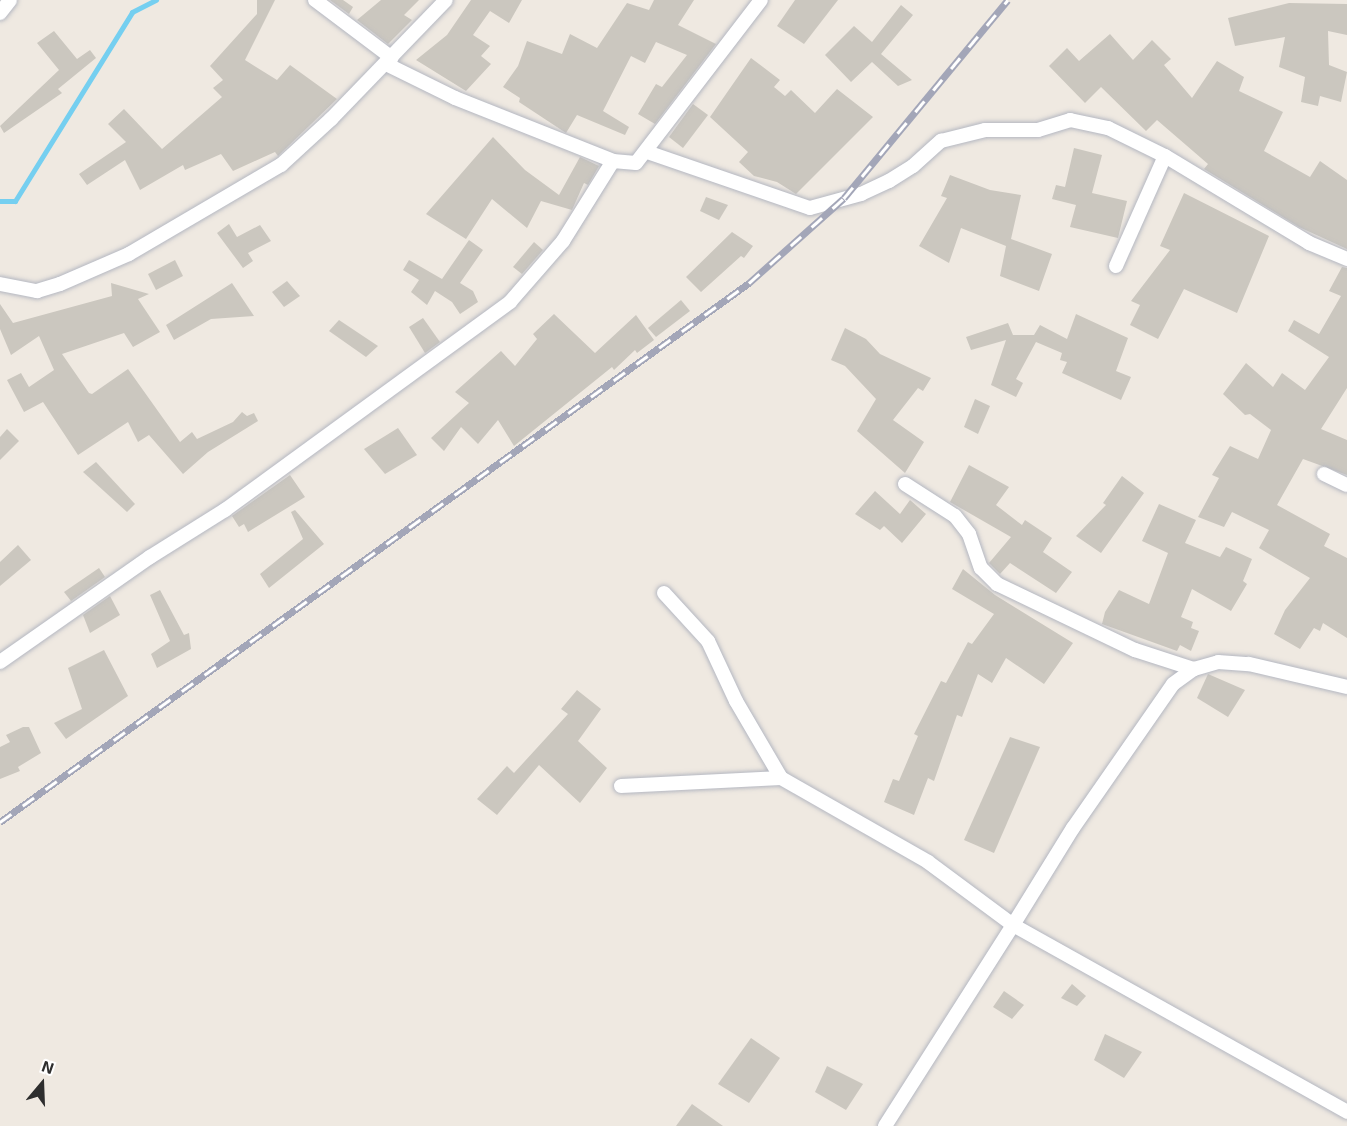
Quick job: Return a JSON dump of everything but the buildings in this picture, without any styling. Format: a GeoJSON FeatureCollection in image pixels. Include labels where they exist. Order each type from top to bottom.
{"type":"FeatureCollection","features":[{"type":"Feature","properties":{"kind":"street"},"geometry":{"type":"LineString","coordinates":[[0,13],[10,0]]}},
{"type":"Feature","properties":{"kind":"street"},"geometry":{"type":"LineString","coordinates":[[315,0],[389,61],[455,98],[613,161],[636,163],[647,152],[761,0]]}},
{"type":"Feature","properties":{"kind":"street"},"geometry":{"type":"LineString","coordinates":[[0,284],[38,291],[129,254],[281,165],[389,61],[446,0]]}},
{"type":"Feature","properties":{"kind":"street"},"geometry":{"type":"LineString","coordinates":[[647,152],[810,208],[861,194],[913,166],[941,141],[985,130],[1038,130],[1070,120],[1108,128],[1165,156],[1310,243],[1347,259]]}},
{"type":"Feature","properties":{"kind":"street"},"geometry":{"type":"LineString","coordinates":[[1116,266],[1165,156]]}},
{"type":"Feature","properties":{"kind":"street"},"geometry":{"type":"LineString","coordinates":[[0,662],[150,557],[217,516],[510,302],[562,241],[613,161]]}},
{"type":"Feature","properties":{"kind":"street"},"geometry":{"type":"LineString","coordinates":[[1324,474],[1347,485]]}},
{"type":"Feature","properties":{"kind":"street"},"geometry":{"type":"LineString","coordinates":[[905,484],[955,516],[969,534],[981,568],[997,584],[1135,650],[1194,669]]}},
{"type":"Feature","properties":{"kind":"street"},"geometry":{"type":"LineString","coordinates":[[664,593],[701,630],[781,778],[928,862],[1013,925],[1347,1112]]}},
{"type":"Feature","properties":{"kind":"street"},"geometry":{"type":"LineString","coordinates":[[885,1126],[1073,828],[1167,693],[1194,669],[1218,662],[1249,664],[1347,687]]}},
{"type":"Feature","properties":{"kind":"street"},"geometry":{"type":"LineString","coordinates":[[621,786],[781,778]]}},
{"type":"Feature","properties":{"kind":"waterway"},"geometry":{"type":"LineString","coordinates":[[0,201],[15,201],[132,12],[156,0]]}},
{"type":"Feature","properties":{"kind":"railway"},"geometry":{"type":"LineString","coordinates":[[0,822],[749,283],[844,198],[1008,0]]}}]}
